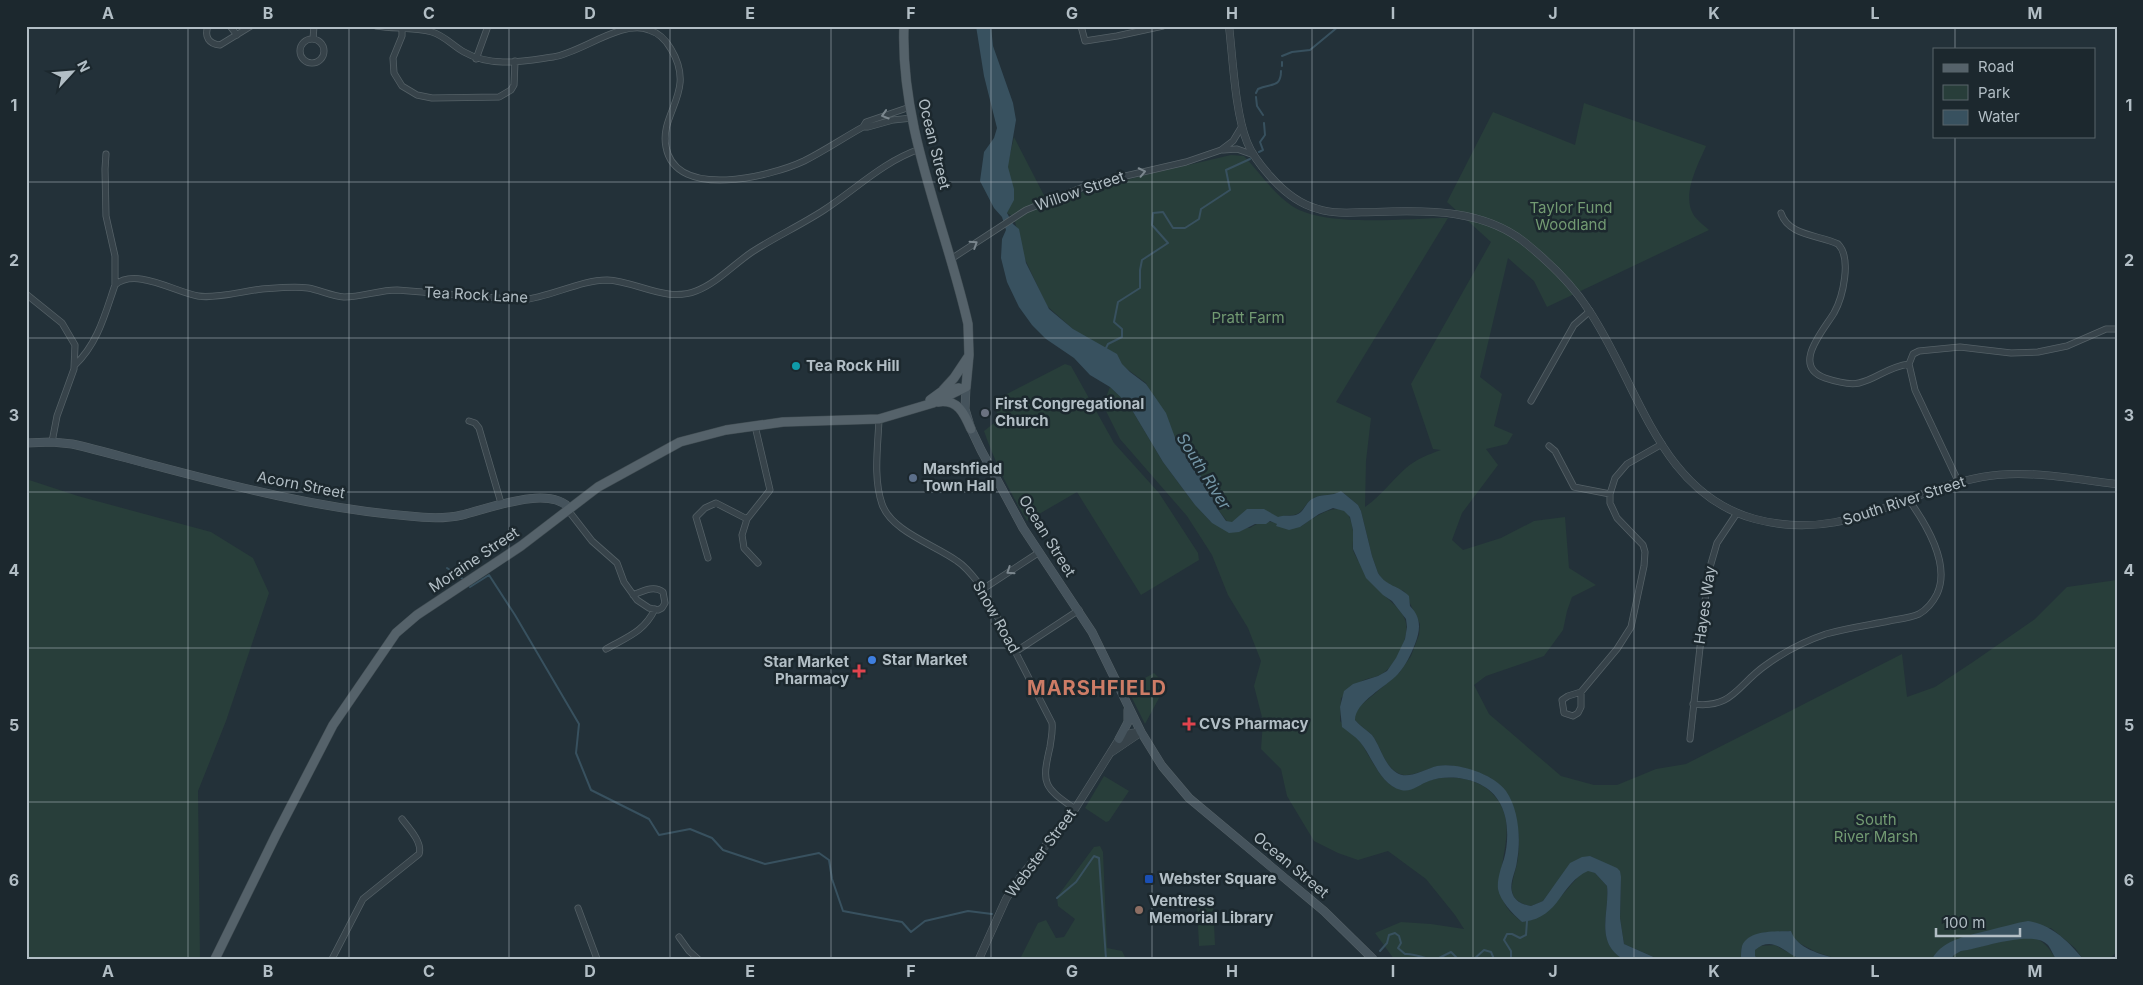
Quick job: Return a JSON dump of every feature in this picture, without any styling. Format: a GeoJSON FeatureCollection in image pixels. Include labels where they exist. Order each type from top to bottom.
{"type":"FeatureCollection","features":[{"type":"Feature","properties":{"kind":"main road","name":"Ocean Street"},"geometry":{"type":"LineString","coordinates":[[904,26],[904,64],[912,118],[968,324],[969,355],[965,409],[971,428],[1038,553],[1079,610],[1092,632],[1141,732],[1162,766],[1190,798],[1324,911],[1373,959]]}},
{"type":"Feature","properties":{"kind":"main road"},"geometry":{"type":"LineString","coordinates":[[941,392],[954,378],[969,355]]}},
{"type":"Feature","properties":{"kind":"main road","name":"Moraine Street"},"geometry":{"type":"LineString","coordinates":[[919,408],[941,392],[966,387]]}},
{"type":"Feature","properties":{"kind":"main road","name":"Moraine Street"},"geometry":{"type":"LineString","coordinates":[[215,959],[333,725],[396,633],[417,615],[521,546],[598,487],[680,442],[704,435],[755,426],[814,420],[879,419],[933,403],[966,387]]}},
{"type":"Feature","properties":{"kind":"main road"},"geometry":{"type":"LineString","coordinates":[[933,403],[949,402],[957,406],[971,428]]}},
{"type":"Feature","properties":{"kind":"main road","name":"Acorn Street"},"geometry":{"type":"LineString","coordinates":[[26,444],[52,442],[94,449],[286,498],[390,514],[450,517],[501,503],[520,500],[555,499],[563,501],[569,510]]}},
{"type":"Feature","properties":{"kind":"main road"},"geometry":{"type":"LineString","coordinates":[[1119,739],[1128,722],[1128,705]]}},
{"type":"Feature","properties":{"kind":"street"},"geometry":{"type":"LineString","coordinates":[[208,26],[207,36],[214,44],[220,45],[250,26]]}},
{"type":"Feature","properties":{"kind":"street"},"geometry":{"type":"LineString","coordinates":[[230,26],[236,35]]}},
{"type":"Feature","properties":{"kind":"street"},"geometry":{"type":"LineString","coordinates":[[313,39],[314,26]]}},
{"type":"Feature","properties":{"kind":"street"},"geometry":{"type":"LineString","coordinates":[[376,26],[420,29],[441,36],[476,59],[498,63],[570,53],[623,30],[635,27],[648,29],[661,36],[674,53],[679,69],[680,86],[677,103],[667,128],[666,149],[675,164],[695,177],[716,180],[739,178],[778,170],[813,156],[863,127],[912,118]]}},
{"type":"Feature","properties":{"kind":"street"},"geometry":{"type":"LineString","coordinates":[[476,59],[488,26]]}},
{"type":"Feature","properties":{"kind":"street"},"geometry":{"type":"LineString","coordinates":[[1081,26],[1085,41],[1163,26]]}},
{"type":"Feature","properties":{"kind":"street","name":"South River Street"},"geometry":{"type":"LineString","coordinates":[[1229,26],[1242,126],[1246,141],[1269,174],[1289,194],[1317,209],[1348,213],[1430,211],[1468,216],[1500,228],[1522,240],[1550,263],[1590,311],[1662,444],[1677,467],[1702,492],[1737,513],[1754,519],[1784,524],[1819,526],[1857,519],[1959,483],[1991,476],[2017,474],[2117,484]]}},
{"type":"Feature","properties":{"kind":"street"},"geometry":{"type":"LineString","coordinates":[[402,28],[402,36],[393,58],[394,73],[402,86],[417,95],[432,98],[498,97],[511,90],[514,85],[515,61]]}},
{"type":"Feature","properties":{"kind":"street"},"geometry":{"type":"LineString","coordinates":[[313,39],[320,43],[324,52],[319,61],[310,63],[302,58],[300,50],[304,42],[313,39]]}},
{"type":"Feature","properties":{"kind":"street"},"geometry":{"type":"LineString","coordinates":[[863,127],[866,122],[875,118],[910,107]]}},
{"type":"Feature","properties":{"kind":"street","name":"Willow Street"},"geometry":{"type":"LineString","coordinates":[[1221,150],[1234,141],[1242,126]]}},
{"type":"Feature","properties":{"kind":"street","name":"Tea Rock Lane"},"geometry":{"type":"LineString","coordinates":[[115,285],[121,279],[130,278],[156,282],[189,294],[206,297],[235,292],[301,288],[340,297],[397,290],[522,300],[539,298],[596,281],[607,280],[665,293],[690,293],[709,284],[752,252],[823,211],[890,163],[920,149]]}},
{"type":"Feature","properties":{"kind":"street","name":"Willow Street"},"geometry":{"type":"LineString","coordinates":[[951,259],[1014,217],[1038,204],[1091,184],[1186,162],[1221,150],[1237,149],[1254,155]]}},
{"type":"Feature","properties":{"kind":"street"},"geometry":{"type":"LineString","coordinates":[[75,365],[84,356],[99,334],[115,285],[114,256],[106,216],[106,154]]}},
{"type":"Feature","properties":{"kind":"street"},"geometry":{"type":"LineString","coordinates":[[1781,213],[1782,218],[1799,231],[1838,244],[1845,260],[1846,269],[1839,301],[1811,351],[1810,366],[1816,375],[1828,380],[1859,383],[1891,368],[1909,364]]}},
{"type":"Feature","properties":{"kind":"street"},"geometry":{"type":"LineString","coordinates":[[26,294],[51,313],[66,329],[75,345],[75,365],[57,416],[52,442]]}},
{"type":"Feature","properties":{"kind":"street"},"geometry":{"type":"LineString","coordinates":[[1532,401],[1574,325],[1590,311]]}},
{"type":"Feature","properties":{"kind":"street"},"geometry":{"type":"LineString","coordinates":[[1959,483],[1915,390],[1909,364],[1913,354],[1960,347],[2011,353],[2038,352],[2067,346],[2106,329],[2117,329]]}},
{"type":"Feature","properties":{"kind":"street","name":"Snow Road"},"geometry":{"type":"LineString","coordinates":[[879,419],[878,481],[882,503],[886,512],[898,525],[959,562],[982,589],[1052,723],[1052,734],[1045,766],[1046,785],[1053,794],[1075,809]]}},
{"type":"Feature","properties":{"kind":"street"},"geometry":{"type":"LineString","coordinates":[[469,422],[475,423],[479,428],[501,503]]}},
{"type":"Feature","properties":{"kind":"street"},"geometry":{"type":"LineString","coordinates":[[755,426],[770,490],[747,519],[742,535],[744,548],[758,563]]}},
{"type":"Feature","properties":{"kind":"street"},"geometry":{"type":"LineString","coordinates":[[1581,692],[1578,713],[1572,716],[1564,713],[1562,700],[1581,692],[1617,649],[1631,628],[1644,566],[1645,552],[1643,545],[1617,518],[1610,503],[1610,494],[1615,478],[1621,469],[1632,460],[1662,444]]}},
{"type":"Feature","properties":{"kind":"street"},"geometry":{"type":"LineString","coordinates":[[1549,446],[1556,451],[1574,487],[1610,494]]}},
{"type":"Feature","properties":{"kind":"street"},"geometry":{"type":"LineString","coordinates":[[1693,704],[1714,705],[1728,699],[1762,667],[1803,643],[1827,634],[1912,616],[1925,609],[1939,588],[1939,564],[1932,537],[1910,500]]}},
{"type":"Feature","properties":{"kind":"street"},"geometry":{"type":"LineString","coordinates":[[708,558],[696,517],[705,508],[716,503],[747,519]]}},
{"type":"Feature","properties":{"kind":"street"},"geometry":{"type":"LineString","coordinates":[[569,510],[592,541],[617,564],[624,582],[633,596],[643,605],[654,609],[662,608],[665,603],[663,592],[659,589],[654,588],[633,596]]}},
{"type":"Feature","properties":{"kind":"street","name":"Hayes Way"},"geometry":{"type":"LineString","coordinates":[[1690,739],[1705,589],[1717,543],[1737,513]]}},
{"type":"Feature","properties":{"kind":"street"},"geometry":{"type":"LineString","coordinates":[[982,589],[1038,553]]}},
{"type":"Feature","properties":{"kind":"street"},"geometry":{"type":"LineString","coordinates":[[606,649],[642,629],[650,619],[654,609]]}},
{"type":"Feature","properties":{"kind":"street"},"geometry":{"type":"LineString","coordinates":[[1016,652],[1079,610]]}},
{"type":"Feature","properties":{"kind":"street"},"geometry":{"type":"LineString","coordinates":[[1119,739],[1132,733],[1141,732]]}},
{"type":"Feature","properties":{"kind":"street","name":"Webster Street"},"geometry":{"type":"LineString","coordinates":[[1112,752],[1141,732]]}},
{"type":"Feature","properties":{"kind":"street","name":"Webster Street"},"geometry":{"type":"LineString","coordinates":[[979,959],[1006,899],[1075,809],[1119,739]]}},
{"type":"Feature","properties":{"kind":"street"},"geometry":{"type":"LineString","coordinates":[[332,959],[364,899],[416,858],[420,850],[402,819]]}},
{"type":"Feature","properties":{"kind":"street"},"geometry":{"type":"LineString","coordinates":[[578,908],[597,959]]}},
{"type":"Feature","properties":{"kind":"street"},"geometry":{"type":"LineString","coordinates":[[679,937],[689,951],[698,959]]}},
{"type":"Feature","properties":{"kind":"green space"},"geometry":{"type":"Polygon","coordinates":[[[1584,103],[1706,146],[1692,181],[1689,200],[1695,217],[1709,230],[1547,307],[1534,281],[1508,258],[1480,377],[1502,394],[1494,426],[1513,434],[1507,444],[1486,449],[1498,465],[1462,513],[1452,540],[1463,550],[1501,538],[1534,521],[1565,517],[1569,568],[1596,585],[1572,597],[1563,630],[1544,656],[1486,676],[1474,685],[1489,714],[1561,776],[1594,785],[1617,785],[1656,769],[1686,764],[1902,654],[1907,697],[1935,687],[2035,619],[2067,587],[2117,580],[2117,952],[2109,959],[2083,959],[2075,948],[2051,928],[1992,930],[1965,937],[1935,955],[1932,959],[1837,959],[1816,952],[1799,943],[1793,938],[1791,931],[1762,933],[1742,946],[1741,959],[1658,959],[1624,944],[1620,918],[1621,877],[1608,865],[1590,856],[1551,890],[1543,901],[1531,906],[1522,904],[1513,896],[1512,891],[1518,855],[1518,829],[1513,814],[1491,778],[1456,766],[1435,767],[1411,775],[1402,775],[1389,766],[1372,735],[1355,720],[1355,714],[1360,706],[1399,673],[1411,656],[1419,635],[1420,624],[1404,591],[1389,585],[1378,573],[1358,505],[1341,491],[1311,499],[1295,515],[1278,518],[1270,513],[1229,524],[1217,508],[1206,483],[1175,446],[1146,383],[1074,330],[1047,306],[1022,253],[1014,217],[1007,213],[1014,194],[1007,167],[1014,137],[1049,205],[1069,196],[1141,176],[1231,155],[1244,156],[1279,195],[1292,206],[1306,213],[1325,217],[1367,220],[1448,218],[1336,402],[1371,418],[1366,461],[1365,507],[1410,465],[1441,450],[1433,449],[1411,384],[1491,242],[1447,202],[1493,112],[1575,145],[1584,103]]]}},
{"type":"Feature","properties":{"kind":"green space"},"geometry":{"type":"Polygon","coordinates":[[[1065,364],[1071,366],[1114,443],[1159,493],[1198,553],[1199,560],[1141,595],[1077,492],[1027,521],[1003,477],[984,431],[999,419],[993,401],[1065,364]]]}},
{"type":"Feature","properties":{"kind":"green space"},"geometry":{"type":"Polygon","coordinates":[[[1110,387],[1129,405],[1163,462],[1195,505],[1212,523],[1250,528],[1262,523],[1274,522],[1300,527],[1324,512],[1339,509],[1346,512],[1353,531],[1353,550],[1355,555],[1381,592],[1403,614],[1407,629],[1402,648],[1389,669],[1380,675],[1362,681],[1341,698],[1340,721],[1361,743],[1386,781],[1396,788],[1406,790],[1431,780],[1458,778],[1476,783],[1491,792],[1504,811],[1506,824],[1501,876],[1504,902],[1522,922],[1532,920],[1548,910],[1582,873],[1588,870],[1595,873],[1607,886],[1606,935],[1614,952],[1623,959],[1394,959],[1375,933],[1401,922],[1464,929],[1426,879],[1388,851],[1358,860],[1338,853],[1314,841],[1287,796],[1281,769],[1261,749],[1263,721],[1254,686],[1261,661],[1248,628],[1228,595],[1212,555],[1187,516],[1120,439],[1103,405],[1110,387]]]}},
{"type":"Feature","properties":{"kind":"green space"},"geometry":{"type":"Polygon","coordinates":[[[26,479],[78,496],[211,532],[253,558],[269,593],[226,721],[198,791],[200,959],[26,959],[26,479]]]}},
{"type":"Feature","properties":{"kind":"green space"},"geometry":{"type":"Polygon","coordinates":[[[1154,673],[1166,685],[1145,724],[1127,688],[1154,673]]]}},
{"type":"Feature","properties":{"kind":"green space"},"geometry":{"type":"Polygon","coordinates":[[[1104,776],[1129,791],[1109,821],[1106,822],[1085,808],[1104,776]]]}},
{"type":"Feature","properties":{"kind":"green space"},"geometry":{"type":"Polygon","coordinates":[[[1100,846],[1103,852],[1107,948],[1122,951],[1126,959],[1020,959],[1038,923],[1046,920],[1056,938],[1064,937],[1075,919],[1058,906],[1057,897],[1094,847],[1100,846]]]}},
{"type":"Feature","properties":{"kind":"green space"},"geometry":{"type":"Polygon","coordinates":[[[1213,904],[1215,945],[1199,946],[1197,905],[1213,904]]]}},
{"type":"Feature","properties":{"kind":"green space"},"geometry":{"type":"Polygon","coordinates":[[[2030,937],[2039,940],[2045,945],[2056,959],[1951,959],[1961,951],[2016,938],[2030,937]]]}},
{"type":"Feature","properties":{"kind":"green space"},"geometry":{"type":"Polygon","coordinates":[[[1775,945],[1800,959],[1758,959],[1755,956],[1754,950],[1759,946],[1775,945]]]}},
{"type":"Feature","properties":{"kind":"water"},"geometry":{"type":"Polygon","coordinates":[[[976,26],[991,26],[993,46],[1013,103],[1016,120],[1008,167],[1014,189],[1014,200],[1007,213],[1013,224],[1019,229],[1026,263],[1049,309],[1073,329],[1117,354],[1122,364],[1146,384],[1166,413],[1177,443],[1206,483],[1217,508],[1226,521],[1232,522],[1247,509],[1264,509],[1278,517],[1296,515],[1312,499],[1341,491],[1358,505],[1378,573],[1389,584],[1409,596],[1410,606],[1416,614],[1419,628],[1415,644],[1403,667],[1393,679],[1365,701],[1356,713],[1355,720],[1372,735],[1386,761],[1393,770],[1401,775],[1411,775],[1437,766],[1455,766],[1493,779],[1506,791],[1514,807],[1518,825],[1518,852],[1511,887],[1514,897],[1520,903],[1531,906],[1543,901],[1570,863],[1582,857],[1590,856],[1617,868],[1620,871],[1621,877],[1620,918],[1624,944],[1658,959],[1623,959],[1614,952],[1609,944],[1605,926],[1607,886],[1595,873],[1588,871],[1571,884],[1545,914],[1522,922],[1504,903],[1499,894],[1499,877],[1506,852],[1507,829],[1502,806],[1492,793],[1476,783],[1457,778],[1429,781],[1405,791],[1394,787],[1382,776],[1360,742],[1342,727],[1340,707],[1344,691],[1353,684],[1387,671],[1405,639],[1407,627],[1406,619],[1392,601],[1366,578],[1353,549],[1353,530],[1350,517],[1344,511],[1333,508],[1319,514],[1300,527],[1289,530],[1276,526],[1277,524],[1270,521],[1266,524],[1255,524],[1239,532],[1229,533],[1212,523],[1195,505],[1163,462],[1129,405],[1110,387],[1090,375],[1074,358],[1046,339],[1032,325],[1019,307],[1007,282],[1001,258],[1002,239],[1006,230],[1002,217],[994,208],[980,181],[984,152],[994,138],[997,128],[984,76],[976,26]]]}},
{"type":"Feature","properties":{"kind":"water"},"geometry":{"type":"Polygon","coordinates":[[[2028,921],[2052,930],[2083,959],[2056,959],[2048,945],[2041,941],[2019,939],[1961,951],[1951,959],[1932,959],[1943,946],[1950,942],[1966,936],[2028,921]]]}},
{"type":"Feature","properties":{"kind":"water"},"geometry":{"type":"Polygon","coordinates":[[[1791,931],[1798,942],[1810,950],[1837,959],[1801,959],[1780,947],[1768,944],[1755,950],[1755,956],[1758,959],[1741,959],[1742,946],[1751,937],[1757,934],[1791,931]]]}},
{"type":"Feature","properties":{"kind":"waterway"},"geometry":{"type":"LineString","coordinates":[[1282,56],[1292,52],[1310,50],[1339,26]]}},
{"type":"Feature","properties":{"kind":"waterway"},"geometry":{"type":"LineString","coordinates":[[1256,93],[1258,89],[1277,83],[1281,76],[1281,71]]}},
{"type":"Feature","properties":{"kind":"waterway"},"geometry":{"type":"LineString","coordinates":[[1256,97],[1257,106],[1263,115]]}},
{"type":"Feature","properties":{"kind":"waterway"},"geometry":{"type":"LineString","coordinates":[[1259,152],[1263,150],[1260,142],[1265,135],[1264,123]]}},
{"type":"Feature","properties":{"kind":"waterway"},"geometry":{"type":"LineString","coordinates":[[1106,348],[1108,344],[1122,337],[1122,329],[1114,322],[1118,302],[1140,288],[1142,260],[1168,243],[1152,225],[1153,213],[1163,212],[1173,228],[1185,228],[1199,219],[1201,209],[1230,190],[1226,170],[1250,159]]}},
{"type":"Feature","properties":{"kind":"waterway"},"geometry":{"type":"LineString","coordinates":[[447,568],[463,579]]}},
{"type":"Feature","properties":{"kind":"waterway"},"geometry":{"type":"LineString","coordinates":[[470,587],[489,575],[515,615],[579,724],[576,753],[591,790],[649,819],[659,835],[690,829],[712,838],[723,850],[765,864],[819,853],[829,860],[832,879],[843,911],[902,922],[911,932],[925,921],[968,911],[992,914]]}},
{"type":"Feature","properties":{"kind":"waterway"},"geometry":{"type":"LineString","coordinates":[[1057,898],[1076,882],[1094,856],[1099,858],[1106,959]]}},
{"type":"Feature","properties":{"kind":"waterway"},"geometry":{"type":"LineString","coordinates":[[1511,959],[1511,951],[1504,940],[1507,934],[1520,938],[1526,935],[1527,921]]}},
{"type":"Feature","properties":{"kind":"waterway"},"geometry":{"type":"LineString","coordinates":[[1380,951],[1387,943],[1389,935],[1395,933],[1399,936],[1401,943],[1398,948],[1405,954],[1431,959]]}},
{"type":"Feature","properties":{"kind":"waterway"},"geometry":{"type":"LineString","coordinates":[[1474,959],[1484,950],[1491,952],[1494,959]]}},
{"type":"Feature","properties":{"kind":"waterway"},"geometry":{"type":"LineString","coordinates":[[1437,959],[1451,952],[1458,959]]}},
{"type":"Feature","properties":{"kind":"place","name":"Tea Rock Hill"},"geometry":{"type":"Point","coordinates":[796,366]}},
{"type":"Feature","properties":{"kind":"place","name":"First Congregational Church"},"geometry":{"type":"Point","coordinates":[985,413]}},
{"type":"Feature","properties":{"kind":"place","name":"Marshfield Town Hall"},"geometry":{"type":"Point","coordinates":[913,478]}},
{"type":"Feature","properties":{"kind":"place","name":"Star Market"},"geometry":{"type":"Point","coordinates":[872,660]}},
{"type":"Feature","properties":{"kind":"place","name":"Star Market Pharmacy"},"geometry":{"type":"Point","coordinates":[859,671]}},
{"type":"Feature","properties":{"kind":"place","name":"CVS Pharmacy"},"geometry":{"type":"Point","coordinates":[1189,724]}},
{"type":"Feature","properties":{"kind":"place","name":"Webster Square"},"geometry":{"type":"Point","coordinates":[1149,879]}},
{"type":"Feature","properties":{"kind":"place","name":"Ventress Memorial Library"},"geometry":{"type":"Point","coordinates":[1139,910]}},
{"type":"Feature","properties":{"kind":"district","name":"MARSHFIELD"},"geometry":{"type":"Point","coordinates":[1097,688]}},
{"type":"Feature","properties":{"kind":"park label","name":"Taylor Fund Woodland"},"geometry":{"type":"Point","coordinates":[1571,216]}},
{"type":"Feature","properties":{"kind":"park label","name":"Pratt Farm"},"geometry":{"type":"Point","coordinates":[1248,318]}},
{"type":"Feature","properties":{"kind":"park label","name":"South River Marsh"},"geometry":{"type":"Point","coordinates":[1876,828]}},
{"type":"Feature","properties":{"kind":"water label","name":"South River"},"geometry":{"type":"Point","coordinates":[1204,471]}}]}
